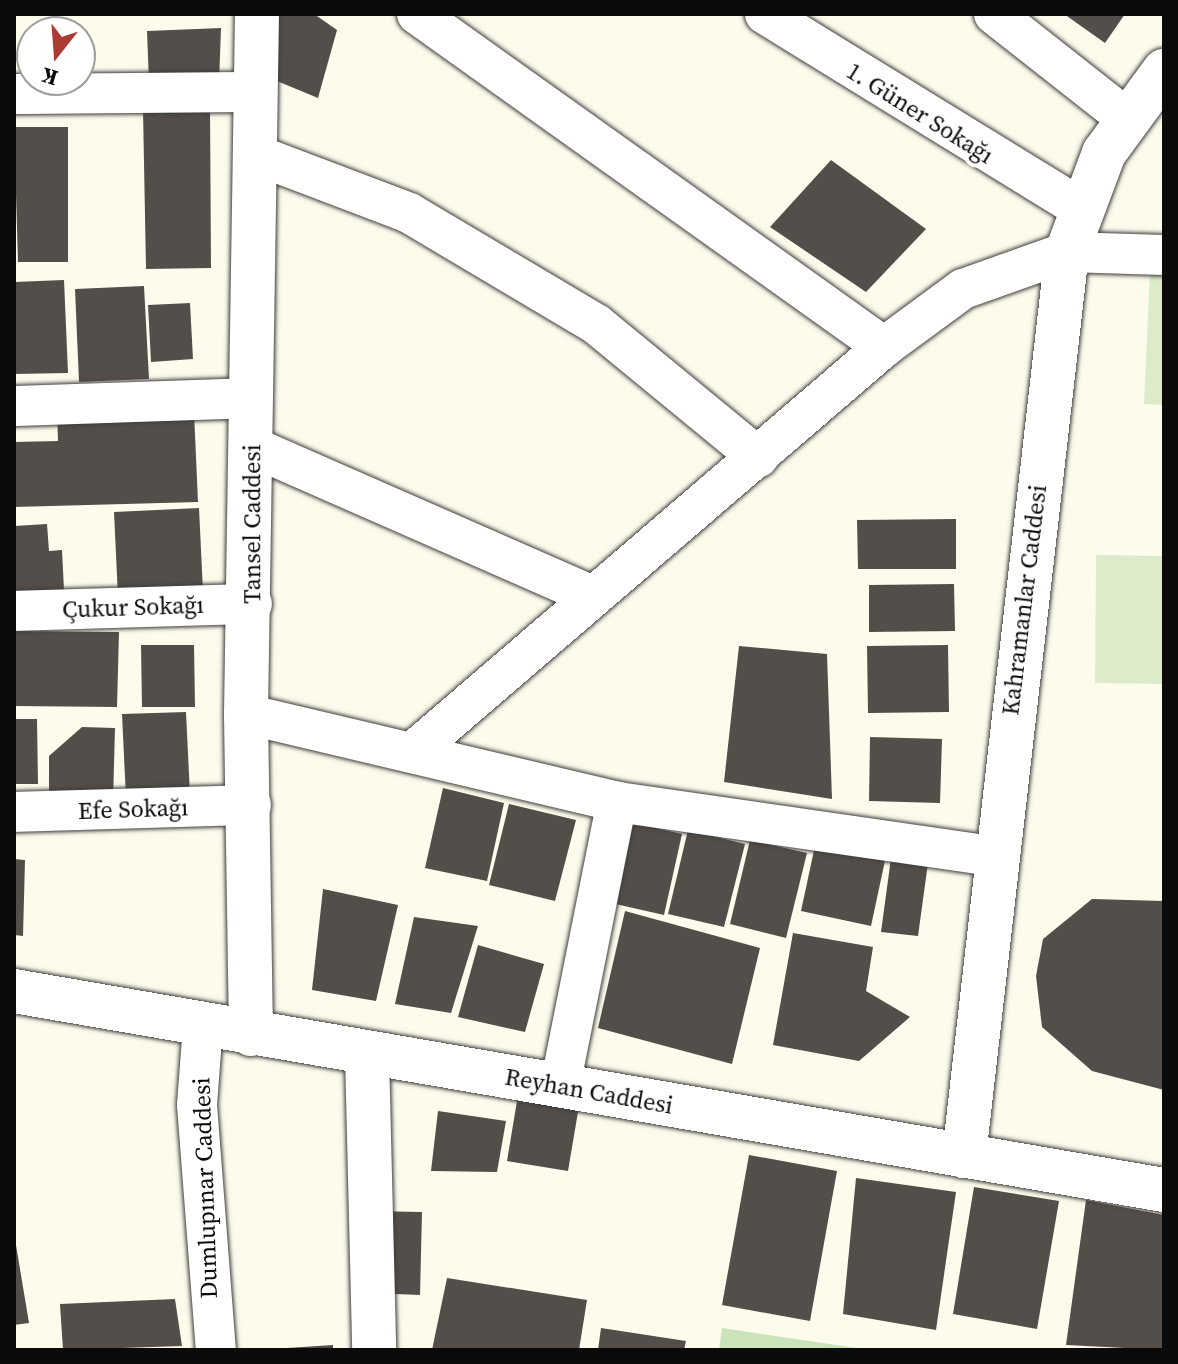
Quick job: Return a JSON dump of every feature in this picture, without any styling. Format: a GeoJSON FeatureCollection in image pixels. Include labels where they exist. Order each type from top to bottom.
{"type":"FeatureCollection","features":[{"type":"Feature","properties":{"kind":"street","name":"Tansel Caddesi"},"geometry":{"type":"LineString","coordinates":[[251,1034],[251,805],[246,714],[252,604],[253,447],[249,398],[257,14]]}},
{"type":"Feature","properties":{"kind":"street"},"geometry":{"type":"LineString","coordinates":[[417,14],[884,347]]}},
{"type":"Feature","properties":{"kind":"street","name":"1. Güner Sokağı"},"geometry":{"type":"LineString","coordinates":[[765,14],[1079,207]]}},
{"type":"Feature","properties":{"kind":"street"},"geometry":{"type":"LineString","coordinates":[[994,14],[1126,118]]}},
{"type":"Feature","properties":{"kind":"street","name":"Kahramanlar Caddesi"},"geometry":{"type":"LineString","coordinates":[[964,1156],[993,856],[1067,252],[1079,207],[1126,118],[1164,71]]}},
{"type":"Feature","properties":{"kind":"street"},"geometry":{"type":"LineString","coordinates":[[14,94],[254,92]]}},
{"type":"Feature","properties":{"kind":"street"},"geometry":{"type":"LineString","coordinates":[[254,154],[409,213],[596,324],[758,457]]}},
{"type":"Feature","properties":{"kind":"street"},"geometry":{"type":"LineString","coordinates":[[414,751],[884,347],[963,289],[1067,252],[1164,255]]}},
{"type":"Feature","properties":{"kind":"street"},"geometry":{"type":"LineString","coordinates":[[14,406],[249,398]]}},
{"type":"Feature","properties":{"kind":"street"},"geometry":{"type":"LineString","coordinates":[[253,447],[593,596]]}},
{"type":"Feature","properties":{"kind":"street","name":"Çukur Sokağı"},"geometry":{"type":"LineString","coordinates":[[14,611],[252,604]]}},
{"type":"Feature","properties":{"kind":"street"},"geometry":{"type":"LineString","coordinates":[[246,714],[414,751],[617,802],[993,856]]}},
{"type":"Feature","properties":{"kind":"street"},"geometry":{"type":"LineString","coordinates":[[560,1086],[617,802]]}},
{"type":"Feature","properties":{"kind":"street","name":"Efe Sokağı"},"geometry":{"type":"LineString","coordinates":[[14,812],[251,805]]}},
{"type":"Feature","properties":{"kind":"street","name":"Reyhan Caddesi"},"geometry":{"type":"LineString","coordinates":[[14,991],[1164,1190]]}},
{"type":"Feature","properties":{"kind":"street","name":"Dumlupınar Caddesi"},"geometry":{"type":"LineString","coordinates":[[203,1025],[197,1105],[216,1350]]}},
{"type":"Feature","properties":{"kind":"street"},"geometry":{"type":"LineString","coordinates":[[367,1054],[374,1350]]}},
{"type":"Feature","properties":{"kind":"green space"},"geometry":{"type":"Polygon","coordinates":[[[1150,271],[1164,272],[1164,405],[1144,404],[1150,271]]]}},
{"type":"Feature","properties":{"kind":"green space"},"geometry":{"type":"Polygon","coordinates":[[[1096,555],[1164,556],[1164,684],[1095,683],[1096,555]]]}},
{"type":"Feature","properties":{"kind":"green space"},"geometry":{"type":"Polygon","coordinates":[[[722,1328],[870,1350],[719,1350],[722,1328]]]}},
{"type":"Feature","properties":{"kind":"building"},"geometry":{"type":"Polygon","coordinates":[[[277,14],[314,14],[337,30],[318,98],[272,79],[277,14]]]}},
{"type":"Feature","properties":{"kind":"building"},"geometry":{"type":"Polygon","coordinates":[[[1064,14],[1125,14],[1105,43],[1064,14]]]}},
{"type":"Feature","properties":{"kind":"building"},"geometry":{"type":"Polygon","coordinates":[[[221,28],[219,83],[149,83],[147,31],[221,28]]]}},
{"type":"Feature","properties":{"kind":"building"},"geometry":{"type":"Polygon","coordinates":[[[210,106],[211,268],[146,269],[143,110],[210,106]]]}},
{"type":"Feature","properties":{"kind":"building"},"geometry":{"type":"Polygon","coordinates":[[[14,127],[68,127],[68,262],[18,262],[14,127]]]}},
{"type":"Feature","properties":{"kind":"building"},"geometry":{"type":"Polygon","coordinates":[[[831,160],[926,229],[866,292],[770,227],[831,160]]]}},
{"type":"Feature","properties":{"kind":"building"},"geometry":{"type":"Polygon","coordinates":[[[64,280],[68,373],[14,374],[14,282],[64,280]]]}},
{"type":"Feature","properties":{"kind":"building"},"geometry":{"type":"Polygon","coordinates":[[[144,286],[149,379],[79,382],[75,289],[144,286]]]}},
{"type":"Feature","properties":{"kind":"building"},"geometry":{"type":"Polygon","coordinates":[[[190,303],[193,359],[151,362],[148,305],[190,303]]]}},
{"type":"Feature","properties":{"kind":"building"},"geometry":{"type":"Polygon","coordinates":[[[57,411],[194,412],[198,502],[14,507],[14,442],[58,441],[57,411]]]}},
{"type":"Feature","properties":{"kind":"building"},"geometry":{"type":"Polygon","coordinates":[[[199,508],[203,592],[118,597],[114,512],[199,508]]]}},
{"type":"Feature","properties":{"kind":"building"},"geometry":{"type":"Polygon","coordinates":[[[956,519],[956,569],[858,569],[857,520],[956,519]]]}},
{"type":"Feature","properties":{"kind":"building"},"geometry":{"type":"Polygon","coordinates":[[[47,524],[49,551],[62,550],[64,590],[14,593],[14,526],[47,524]]]}},
{"type":"Feature","properties":{"kind":"building"},"geometry":{"type":"Polygon","coordinates":[[[954,584],[955,631],[869,632],[869,585],[954,584]]]}},
{"type":"Feature","properties":{"kind":"building"},"geometry":{"type":"Polygon","coordinates":[[[14,631],[119,632],[117,707],[14,706],[14,631]]]}},
{"type":"Feature","properties":{"kind":"building"},"geometry":{"type":"Polygon","coordinates":[[[141,645],[194,645],[195,707],[142,707],[141,645]]]}},
{"type":"Feature","properties":{"kind":"building"},"geometry":{"type":"Polygon","coordinates":[[[948,645],[949,712],[868,713],[867,646],[948,645]]]}},
{"type":"Feature","properties":{"kind":"building"},"geometry":{"type":"Polygon","coordinates":[[[739,646],[827,654],[832,799],[724,782],[739,646]]]}},
{"type":"Feature","properties":{"kind":"building"},"geometry":{"type":"Polygon","coordinates":[[[186,712],[190,795],[126,798],[122,714],[186,712]]]}},
{"type":"Feature","properties":{"kind":"building"},"geometry":{"type":"Polygon","coordinates":[[[14,719],[37,719],[38,784],[14,784],[14,719]]]}},
{"type":"Feature","properties":{"kind":"building"},"geometry":{"type":"Polygon","coordinates":[[[82,727],[115,728],[113,802],[49,801],[49,756],[82,727]]]}},
{"type":"Feature","properties":{"kind":"building"},"geometry":{"type":"Polygon","coordinates":[[[870,737],[942,739],[940,803],[869,801],[870,737]]]}},
{"type":"Feature","properties":{"kind":"building"},"geometry":{"type":"Polygon","coordinates":[[[443,788],[504,803],[487,881],[425,868],[443,788]]]}},
{"type":"Feature","properties":{"kind":"building"},"geometry":{"type":"Polygon","coordinates":[[[509,804],[576,820],[555,901],[489,885],[509,804]]]}},
{"type":"Feature","properties":{"kind":"building"},"geometry":{"type":"Polygon","coordinates":[[[629,822],[682,834],[664,915],[611,903],[629,822]]]}},
{"type":"Feature","properties":{"kind":"building"},"geometry":{"type":"Polygon","coordinates":[[[688,830],[745,844],[724,927],[668,914],[688,830]]]}},
{"type":"Feature","properties":{"kind":"building"},"geometry":{"type":"Polygon","coordinates":[[[750,840],[807,853],[786,938],[730,924],[750,840]]]}},
{"type":"Feature","properties":{"kind":"building"},"geometry":{"type":"Polygon","coordinates":[[[816,841],[886,856],[871,926],[801,911],[816,841]]]}},
{"type":"Feature","properties":{"kind":"building"},"geometry":{"type":"Polygon","coordinates":[[[891,858],[928,863],[918,936],[881,932],[891,858]]]}},
{"type":"Feature","properties":{"kind":"building"},"geometry":{"type":"Polygon","coordinates":[[[14,859],[25,860],[23,936],[14,935],[14,859]]]}},
{"type":"Feature","properties":{"kind":"building"},"geometry":{"type":"Polygon","coordinates":[[[323,889],[398,905],[376,1001],[312,990],[323,889]]]}},
{"type":"Feature","properties":{"kind":"building"},"geometry":{"type":"Polygon","coordinates":[[[1092,899],[1164,901],[1164,1090],[1092,1071],[1042,1027],[1036,976],[1043,939],[1092,899]]]}},
{"type":"Feature","properties":{"kind":"building"},"geometry":{"type":"Polygon","coordinates":[[[625,911],[760,948],[732,1064],[598,1028],[625,911]]]}},
{"type":"Feature","properties":{"kind":"building"},"geometry":{"type":"Polygon","coordinates":[[[414,917],[478,926],[451,1013],[395,1004],[414,917]]]}},
{"type":"Feature","properties":{"kind":"building"},"geometry":{"type":"Polygon","coordinates":[[[793,933],[873,947],[866,991],[910,1017],[859,1061],[773,1045],[793,933]]]}},
{"type":"Feature","properties":{"kind":"building"},"geometry":{"type":"Polygon","coordinates":[[[478,945],[544,964],[525,1032],[458,1017],[478,945]]]}},
{"type":"Feature","properties":{"kind":"building"},"geometry":{"type":"Polygon","coordinates":[[[519,1089],[580,1100],[568,1171],[507,1161],[519,1089]]]}},
{"type":"Feature","properties":{"kind":"building"},"geometry":{"type":"Polygon","coordinates":[[[438,1111],[506,1121],[497,1172],[431,1171],[438,1111]]]}},
{"type":"Feature","properties":{"kind":"building"},"geometry":{"type":"Polygon","coordinates":[[[749,1155],[837,1171],[810,1321],[722,1305],[749,1155]]]}},
{"type":"Feature","properties":{"kind":"building"},"geometry":{"type":"Polygon","coordinates":[[[856,1178],[956,1192],[936,1330],[843,1314],[856,1178]]]}},
{"type":"Feature","properties":{"kind":"building"},"geometry":{"type":"Polygon","coordinates":[[[974,1187],[1059,1201],[1037,1329],[953,1314],[974,1187]]]}},
{"type":"Feature","properties":{"kind":"building"},"geometry":{"type":"Polygon","coordinates":[[[1086,1200],[1164,1215],[1164,1350],[1066,1345],[1086,1200]]]}},
{"type":"Feature","properties":{"kind":"building"},"geometry":{"type":"Polygon","coordinates":[[[367,1211],[422,1212],[420,1295],[370,1293],[367,1211]]]}},
{"type":"Feature","properties":{"kind":"building"},"geometry":{"type":"Polygon","coordinates":[[[14,1233],[29,1323],[14,1325],[14,1233]]]}},
{"type":"Feature","properties":{"kind":"building"},"geometry":{"type":"Polygon","coordinates":[[[447,1278],[587,1300],[579,1350],[432,1350],[447,1278]]]}},
{"type":"Feature","properties":{"kind":"building"},"geometry":{"type":"Polygon","coordinates":[[[175,1299],[182,1346],[63,1350],[60,1304],[175,1299]]]}},
{"type":"Feature","properties":{"kind":"building"},"geometry":{"type":"Polygon","coordinates":[[[601,1328],[686,1341],[684,1350],[598,1350],[601,1328]]]}},
{"type":"Feature","properties":{"kind":"building"},"geometry":{"type":"Polygon","coordinates":[[[333,1345],[333,1350],[287,1350],[287,1348],[333,1345]]]}}]}
